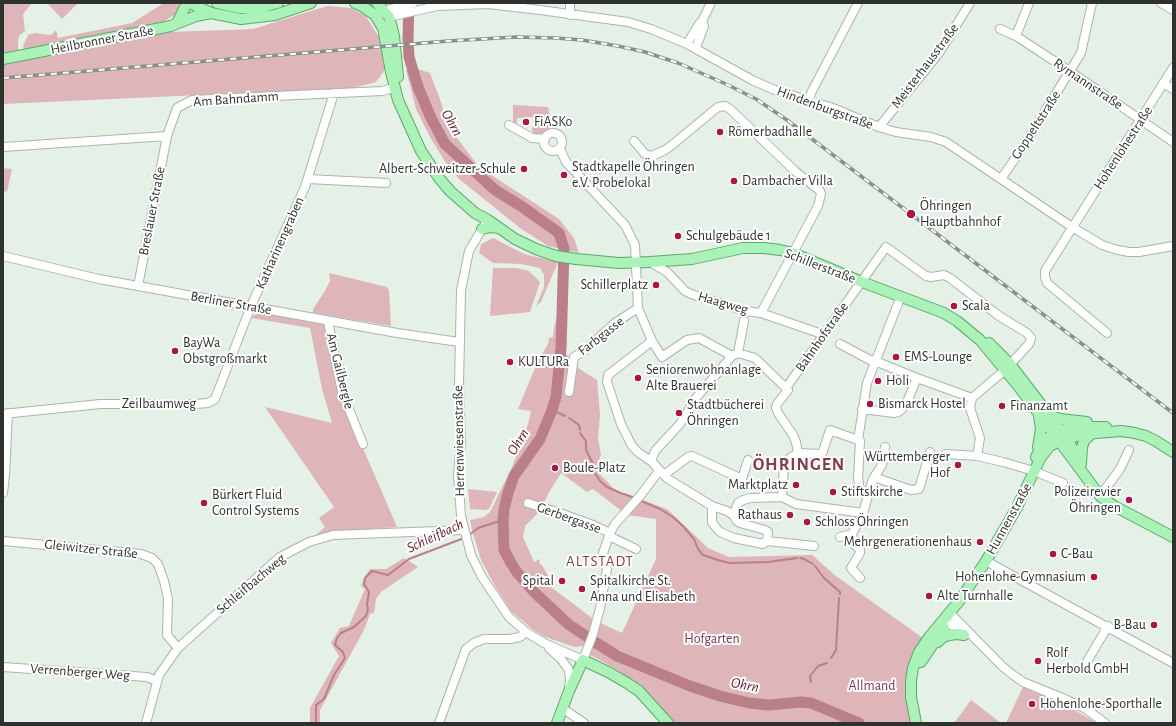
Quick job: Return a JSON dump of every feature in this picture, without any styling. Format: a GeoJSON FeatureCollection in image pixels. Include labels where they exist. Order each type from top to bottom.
{"type":"FeatureCollection","features":[{"type":"Feature","properties":{"kind":"main road"},"geometry":{"type":"LineString","coordinates":[[217,3],[240,8],[257,8],[278,3]]}},
{"type":"Feature","properties":{"kind":"main road"},"geometry":{"type":"LineString","coordinates":[[193,4],[212,14],[241,19],[275,16],[312,3]]}},
{"type":"Feature","properties":{"kind":"main road"},"geometry":{"type":"LineString","coordinates":[[355,3],[380,13],[394,36],[397,72],[402,95],[423,143],[453,187],[476,207],[488,220],[515,239],[556,256],[576,259],[637,263]]}},
{"type":"Feature","properties":{"kind":"main road"},"geometry":{"type":"LineString","coordinates":[[188,19],[193,4]]}},
{"type":"Feature","properties":{"kind":"main road"},"geometry":{"type":"LineString","coordinates":[[177,23],[193,4]]}},
{"type":"Feature","properties":{"kind":"main road"},"geometry":{"type":"LineString","coordinates":[[380,13],[394,88],[405,118],[421,151],[439,178],[450,191],[475,213],[488,220]]}},
{"type":"Feature","properties":{"kind":"main road","name":"Heilbronner Straße"},"geometry":{"type":"LineString","coordinates":[[3,59],[170,26],[188,19],[212,14]]}},
{"type":"Feature","properties":{"kind":"main road"},"geometry":{"type":"LineString","coordinates":[[482,229],[490,227],[498,228]]}},
{"type":"Feature","properties":{"kind":"main road","name":"Schillerstraße"},"geometry":{"type":"LineString","coordinates":[[637,263],[692,259],[743,248],[780,250],[793,253],[862,282],[944,313],[970,331],[1008,367],[1049,415],[1060,436]]}},
{"type":"Feature","properties":{"kind":"main road","name":"Schillerstraße"},"geometry":{"type":"LineString","coordinates":[[1008,367],[1038,412],[1060,436]]}},
{"type":"Feature","properties":{"kind":"main road"},"geometry":{"type":"LineString","coordinates":[[1034,471],[1041,429],[1038,412]]}},
{"type":"Feature","properties":{"kind":"main road"},"geometry":{"type":"LineString","coordinates":[[1049,415],[1118,428],[1135,433],[1156,441],[1173,452]]}},
{"type":"Feature","properties":{"kind":"main road"},"geometry":{"type":"LineString","coordinates":[[1037,453],[1043,443],[1079,427],[1090,426],[1118,428]]}},
{"type":"Feature","properties":{"kind":"main road"},"geometry":{"type":"LineString","coordinates":[[1060,436],[1121,431],[1135,433]]}},
{"type":"Feature","properties":{"kind":"main road"},"geometry":{"type":"LineString","coordinates":[[1082,469],[1082,447],[1084,441],[1093,433]]}},
{"type":"Feature","properties":{"kind":"main road"},"geometry":{"type":"LineString","coordinates":[[1060,436],[1100,496],[1114,506],[1173,537]]}},
{"type":"Feature","properties":{"kind":"main road","name":"Hunnenstraße"},"geometry":{"type":"LineString","coordinates":[[911,681],[960,600],[986,561],[1016,509],[1041,457],[1060,436]]}},
{"type":"Feature","properties":{"kind":"main road","name":"Hunnenstraße"},"geometry":{"type":"LineString","coordinates":[[916,723],[911,697],[913,668],[919,652],[930,636],[949,618]]}},
{"type":"Feature","properties":{"kind":"main road"},"geometry":{"type":"LineString","coordinates":[[928,652],[943,637],[956,634],[964,635]]}},
{"type":"Feature","properties":{"kind":"main road"},"geometry":{"type":"LineString","coordinates":[[557,723],[583,660],[621,679],[639,691],[668,723]]}},
{"type":"Feature","properties":{"kind":"street","name":"Hindenburgstraße"},"geometry":{"type":"LineString","coordinates":[[516,3],[549,8],[568,14]]}},
{"type":"Feature","properties":{"kind":"street"},"geometry":{"type":"LineString","coordinates":[[568,14],[570,3]]}},
{"type":"Feature","properties":{"kind":"street"},"geometry":{"type":"LineString","coordinates":[[687,44],[698,24],[702,21],[710,3]]}},
{"type":"Feature","properties":{"kind":"street"},"geometry":{"type":"LineString","coordinates":[[809,100],[811,92],[858,3]]}},
{"type":"Feature","properties":{"kind":"street","name":"Meisterhausstraße"},"geometry":{"type":"LineString","coordinates":[[879,127],[939,53],[970,3]]}},
{"type":"Feature","properties":{"kind":"street"},"geometry":{"type":"LineString","coordinates":[[1016,36],[1029,3]]}},
{"type":"Feature","properties":{"kind":"street","name":"Goppeltstraße"},"geometry":{"type":"LineString","coordinates":[[1000,179],[1023,147],[1071,72],[1081,53],[1092,3]]}},
{"type":"Feature","properties":{"kind":"street"},"geometry":{"type":"LineString","coordinates":[[1161,3],[1173,10]]}},
{"type":"Feature","properties":{"kind":"street","name":"Hindenburgstraße"},"geometry":{"type":"LineString","coordinates":[[380,13],[416,6],[488,4],[628,22],[651,29],[696,48],[754,81],[775,90],[830,107],[879,127],[896,132],[939,139],[961,152],[1072,227],[1102,245],[1118,250],[1139,252],[1173,246]]}},
{"type":"Feature","properties":{"kind":"street"},"geometry":{"type":"LineString","coordinates":[[696,48],[704,26],[702,21]]}},
{"type":"Feature","properties":{"kind":"street","name":"Rymannstraße"},"geometry":{"type":"LineString","coordinates":[[1000,29],[1016,36],[1173,142]]}},
{"type":"Feature","properties":{"kind":"street","name":"Hohenlohestraße"},"geometry":{"type":"LineString","coordinates":[[1107,333],[1047,283],[1045,271],[1173,68]]}},
{"type":"Feature","properties":{"kind":"street"},"geometry":{"type":"LineString","coordinates":[[1164,83],[1173,89]]}},
{"type":"Feature","properties":{"kind":"street","name":"Am Bahndamm"},"geometry":{"type":"LineString","coordinates":[[167,136],[178,108],[192,100],[382,92],[394,88]]}},
{"type":"Feature","properties":{"kind":"street","name":"Katharinengraben"},"geometry":{"type":"LineString","coordinates":[[251,306],[308,179],[334,93]]}},
{"type":"Feature","properties":{"kind":"street","name":"Haagweg"},"geometry":{"type":"LineString","coordinates":[[634,141],[645,154],[652,156],[672,145],[718,107],[721,106],[730,108],[795,171],[820,191],[821,194],[818,206],[761,313]]}},
{"type":"Feature","properties":{"kind":"street"},"geometry":{"type":"LineString","coordinates":[[509,124],[532,138],[545,139]]}},
{"type":"Feature","properties":{"kind":"street"},"geometry":{"type":"LineString","coordinates":[[560,149],[553,151],[548,149],[545,146],[546,136],[554,133],[561,137],[562,142],[560,149],[566,162],[625,225],[635,246],[638,308],[652,340],[662,357],[687,340],[699,338],[735,354],[755,358],[787,389]]}},
{"type":"Feature","properties":{"kind":"street"},"geometry":{"type":"LineString","coordinates":[[3,147],[167,136]]}},
{"type":"Feature","properties":{"kind":"street","name":"Breslauer Straße"},"geometry":{"type":"LineString","coordinates":[[138,286],[167,136]]}},
{"type":"Feature","properties":{"kind":"street","name":"Katharinengraben"},"geometry":{"type":"LineString","coordinates":[[308,179],[386,184]]}},
{"type":"Feature","properties":{"kind":"street"},"geometry":{"type":"LineString","coordinates":[[475,213],[480,220],[482,229]]}},
{"type":"Feature","properties":{"kind":"street","name":"Herrenwiesenstraße"},"geometry":{"type":"LineString","coordinates":[[488,220],[469,251],[461,290],[459,396],[461,442],[458,474],[461,516],[464,532],[471,555],[482,577],[509,617],[526,632],[544,644],[583,660]]}},
{"type":"Feature","properties":{"kind":"street","name":"Bahnhofstraße"},"geometry":{"type":"LineString","coordinates":[[798,453],[793,434],[776,410],[776,404],[822,334],[862,282],[886,247],[926,276],[931,277],[944,275],[950,278],[999,316],[1027,333],[1031,338],[1029,344],[1008,367]]}},
{"type":"Feature","properties":{"kind":"street","name":"Berliner Straße"},"geometry":{"type":"LineString","coordinates":[[3,256],[138,286],[460,342]]}},
{"type":"Feature","properties":{"kind":"street","name":"Haagweg"},"geometry":{"type":"LineString","coordinates":[[650,262],[668,272],[685,290],[691,294],[745,311],[761,313],[822,334]]}},
{"type":"Feature","properties":{"kind":"street"},"geometry":{"type":"LineString","coordinates":[[860,490],[858,478],[859,441],[862,409],[867,383],[901,296]]}},
{"type":"Feature","properties":{"kind":"street","name":"Zeilbaumweg"},"geometry":{"type":"LineString","coordinates":[[6,413],[100,404],[208,403],[215,399],[251,306]]}},
{"type":"Feature","properties":{"kind":"street","name":"Farbgasse"},"geometry":{"type":"LineString","coordinates":[[569,392],[574,357],[584,351],[615,323],[638,308]]}},
{"type":"Feature","properties":{"kind":"street","name":"Am Gailbergle"},"geometry":{"type":"LineString","coordinates":[[328,320],[342,392],[363,444]]}},
{"type":"Feature","properties":{"kind":"street"},"geometry":{"type":"LineString","coordinates":[[651,461],[655,451],[680,424],[696,398],[735,354],[744,321]]}},
{"type":"Feature","properties":{"kind":"street"},"geometry":{"type":"LineString","coordinates":[[652,340],[608,375],[607,382],[621,424],[632,446],[639,454],[651,461],[661,473],[690,494],[733,515],[736,521],[740,523],[768,532],[767,541]]}},
{"type":"Feature","properties":{"kind":"street"},"geometry":{"type":"LineString","coordinates":[[840,344],[862,357],[972,398]]}},
{"type":"Feature","properties":{"kind":"street"},"geometry":{"type":"LineString","coordinates":[[977,456],[980,438],[970,408],[972,398],[1008,367]]}},
{"type":"Feature","properties":{"kind":"street"},"geometry":{"type":"LineString","coordinates":[[862,409],[894,413],[898,412],[907,402],[917,378]]}},
{"type":"Feature","properties":{"kind":"street"},"geometry":{"type":"LineString","coordinates":[[3,493],[5,475],[6,413]]}},
{"type":"Feature","properties":{"kind":"street"},"geometry":{"type":"LineString","coordinates":[[782,497],[784,466],[790,458],[798,453],[822,454],[830,430],[859,441]]}},
{"type":"Feature","properties":{"kind":"street"},"geometry":{"type":"LineString","coordinates":[[860,578],[851,568],[860,553],[860,550],[854,544],[852,534],[863,513],[874,477],[882,465],[885,446]]}},
{"type":"Feature","properties":{"kind":"street"},"geometry":{"type":"LineString","coordinates":[[1100,496],[1120,469],[1129,450]]}},
{"type":"Feature","properties":{"kind":"street"},"geometry":{"type":"LineString","coordinates":[[874,477],[911,490],[919,489],[930,452]]}},
{"type":"Feature","properties":{"kind":"street"},"geometry":{"type":"LineString","coordinates":[[946,454],[977,456],[1003,462],[1034,471],[1063,483]]}},
{"type":"Feature","properties":{"kind":"street"},"geometry":{"type":"LineString","coordinates":[[583,660],[593,634],[600,608],[607,569],[603,553],[615,524],[661,473],[688,457],[692,456],[742,479],[748,460]]}},
{"type":"Feature","properties":{"kind":"street"},"geometry":{"type":"LineString","coordinates":[[733,515],[738,503],[743,500],[782,497],[796,504],[863,513]]}},
{"type":"Feature","properties":{"kind":"street","name":"Gerbergasse"},"geometry":{"type":"LineString","coordinates":[[528,503],[566,515],[610,533]]}},
{"type":"Feature","properties":{"kind":"street"},"geometry":{"type":"LineString","coordinates":[[712,506],[712,522],[720,532],[747,541],[763,544],[767,541],[814,546]]}},
{"type":"Feature","properties":{"kind":"street","name":"Schleifbachweg"},"geometry":{"type":"LineString","coordinates":[[146,723],[156,681],[178,648],[280,557],[310,542],[333,535],[464,532]]}},
{"type":"Feature","properties":{"kind":"street"},"geometry":{"type":"LineString","coordinates":[[610,533],[611,537],[636,549]]}},
{"type":"Feature","properties":{"kind":"street"},"geometry":{"type":"LineString","coordinates":[[840,537],[852,534]]}},
{"type":"Feature","properties":{"kind":"street","name":"Gleiwitzer Straße"},"geometry":{"type":"LineString","coordinates":[[3,541],[141,554],[152,558],[158,564],[168,599],[167,635],[178,648]]}},
{"type":"Feature","properties":{"kind":"street"},"geometry":{"type":"LineString","coordinates":[[986,561],[1108,626],[1173,663]]}},
{"type":"Feature","properties":{"kind":"street"},"geometry":{"type":"LineString","coordinates":[[949,618],[964,635],[975,639]]}},
{"type":"Feature","properties":{"kind":"street"},"geometry":{"type":"LineString","coordinates":[[949,618],[967,629],[1002,666],[1023,682],[1068,700],[1105,723]]}},
{"type":"Feature","properties":{"kind":"street"},"geometry":{"type":"LineString","coordinates":[[1082,670],[1108,626]]}},
{"type":"Feature","properties":{"kind":"street"},"geometry":{"type":"LineString","coordinates":[[439,723],[466,650],[474,643],[484,639],[510,639],[520,637],[526,632]]}},
{"type":"Feature","properties":{"kind":"street"},"geometry":{"type":"LineString","coordinates":[[544,644],[561,659],[568,670],[570,679],[569,691]]}},
{"type":"Feature","properties":{"kind":"street","name":"Verrenberger Weg"},"geometry":{"type":"LineString","coordinates":[[3,667],[147,677],[156,681]]}},
{"type":"Feature","properties":{"kind":"street"},"geometry":{"type":"LineString","coordinates":[[562,708],[584,723]]}},
{"type":"Feature","properties":{"kind":"green space"},"geometry":{"type":"Polygon","coordinates":[[[3,3],[32,3],[23,14],[25,31],[19,36],[18,53],[3,56],[3,3]]]}},
{"type":"Feature","properties":{"kind":"green space"},"geometry":{"type":"Polygon","coordinates":[[[47,3],[78,3],[62,19],[47,3]]]}},
{"type":"Feature","properties":{"kind":"green space"},"geometry":{"type":"Polygon","coordinates":[[[164,3],[179,3],[180,8],[176,18],[172,16],[165,21],[25,52],[23,46],[28,35],[34,33],[51,35],[56,30],[58,38],[132,23],[164,3]]]}},
{"type":"Feature","properties":{"kind":"green space"},"geometry":{"type":"Polygon","coordinates":[[[327,6],[351,8],[366,16],[380,39],[387,67],[376,82],[353,88],[3,104],[3,62],[169,32],[253,29],[327,6]]]}},
{"type":"Feature","properties":{"kind":"green space"},"geometry":{"type":"Polygon","coordinates":[[[415,68],[430,73],[445,117],[454,134],[479,167],[559,219],[574,238],[579,253],[548,246],[520,228],[459,179],[444,160],[430,137],[416,109],[406,70],[415,68]]]}},
{"type":"Feature","properties":{"kind":"green space"},"geometry":{"type":"Polygon","coordinates":[[[513,105],[548,107],[551,120],[550,134],[536,137],[532,131],[532,127],[537,126],[535,117],[517,118],[517,126],[509,125],[513,122],[513,105]]]}},
{"type":"Feature","properties":{"kind":"green space"},"geometry":{"type":"Polygon","coordinates":[[[3,168],[12,169],[7,192],[3,191],[3,168]]]}},
{"type":"Feature","properties":{"kind":"green space"},"geometry":{"type":"Polygon","coordinates":[[[493,238],[524,254],[558,262],[541,302],[536,306],[544,287],[544,275],[540,268],[521,264],[493,263],[479,253],[481,244],[493,238]]]}},
{"type":"Feature","properties":{"kind":"green space"},"geometry":{"type":"Polygon","coordinates":[[[493,268],[516,268],[529,271],[540,282],[530,312],[490,316],[493,268]]]}},
{"type":"Feature","properties":{"kind":"green space"},"geometry":{"type":"Polygon","coordinates":[[[329,273],[387,287],[389,290],[391,326],[313,313],[313,309],[330,281],[329,273]]]}},
{"type":"Feature","properties":{"kind":"green space"},"geometry":{"type":"Polygon","coordinates":[[[260,312],[326,323],[350,418],[397,527],[344,531],[315,536],[325,527],[319,518],[334,507],[265,407],[332,423],[322,389],[310,328],[251,318],[260,312]]]}},
{"type":"Feature","properties":{"kind":"green space","name":"Hofgarten"},"geometry":{"type":"Polygon","coordinates":[[[558,315],[565,316],[564,351],[578,368],[597,380],[600,415],[598,439],[601,454],[596,470],[615,490],[667,509],[708,548],[729,557],[812,555],[836,576],[927,641],[913,668],[914,723],[668,723],[643,690],[618,670],[590,655],[589,650],[595,623],[583,646],[575,647],[545,637],[532,629],[511,611],[481,560],[470,520],[484,517],[490,512],[512,467],[528,424],[531,411],[518,409],[537,363],[548,344],[549,338],[553,337],[554,327],[558,315]],[[561,473],[548,494],[541,510],[525,526],[523,537],[534,562],[539,559],[540,564],[550,579],[547,584],[596,621],[622,633],[656,559],[656,519],[627,515],[593,489],[587,492],[561,473]]]}},
{"type":"Feature","properties":{"kind":"green space"},"geometry":{"type":"Polygon","coordinates":[[[468,489],[497,492],[489,509],[470,509],[468,489]]]}},
{"type":"Feature","properties":{"kind":"green space"},"geometry":{"type":"Polygon","coordinates":[[[404,558],[418,567],[381,592],[376,599],[374,613],[370,614],[364,630],[320,710],[320,723],[310,723],[310,708],[339,656],[331,643],[340,628],[349,626],[365,589],[361,586],[364,578],[370,569],[386,569],[404,558]]]}},
{"type":"Feature","properties":{"kind":"green space","name":"Hohenlohe-Sporthalle"},"geometry":{"type":"Polygon","coordinates":[[[1023,687],[1066,705],[1097,723],[1006,723],[1023,687]]]}},
{"type":"Feature","properties":{"kind":"green space"},"geometry":{"type":"Polygon","coordinates":[[[971,700],[1001,723],[954,723],[971,700]]]}},
{"type":"Feature","properties":{"kind":"waterway","name":"Ohrn"},"geometry":{"type":"LineString","coordinates":[[409,3],[409,57],[418,87],[431,118],[445,144],[495,190],[521,206],[559,233],[564,249],[561,348],[556,397],[540,439],[514,476],[504,509],[504,550],[516,571],[534,592],[568,624],[617,656],[690,686],[720,696],[749,703],[769,705],[801,702],[811,703],[859,723]]}},
{"type":"Feature","properties":{"kind":"waterway"},"geometry":{"type":"LineString","coordinates":[[552,410],[565,416]]}},
{"type":"Feature","properties":{"kind":"waterway"},"geometry":{"type":"LineString","coordinates":[[569,418],[579,425],[580,430]]}},
{"type":"Feature","properties":{"kind":"waterway"},"geometry":{"type":"LineString","coordinates":[[580,433],[586,441],[586,450],[593,464],[593,470],[600,481],[607,487],[623,494]]}},
{"type":"Feature","properties":{"kind":"waterway"},"geometry":{"type":"LineString","coordinates":[[624,494],[635,498]]}},
{"type":"Feature","properties":{"kind":"waterway"},"geometry":{"type":"LineString","coordinates":[[639,500],[660,509],[673,517],[693,538]]}},
{"type":"Feature","properties":{"kind":"waterway","name":"Schleifbach"},"geometry":{"type":"LineString","coordinates":[[468,536],[478,528],[503,520]]}},
{"type":"Feature","properties":{"kind":"waterway","name":"Schleifbach"},"geometry":{"type":"LineString","coordinates":[[316,723],[316,705],[324,699],[334,675],[345,658],[343,652],[335,645],[337,638],[341,633],[354,627],[366,616],[368,610],[367,605],[369,592],[364,584],[365,578],[372,571],[388,575],[409,559],[464,538]]}},
{"type":"Feature","properties":{"kind":"waterway"},"geometry":{"type":"LineString","coordinates":[[694,539],[698,549],[703,555],[729,563],[768,562],[797,558]]}},
{"type":"Feature","properties":{"kind":"waterway"},"geometry":{"type":"LineString","coordinates":[[800,558],[813,564]]}},
{"type":"Feature","properties":{"kind":"waterway"},"geometry":{"type":"LineString","coordinates":[[815,566],[824,578],[840,592],[840,594]]}},
{"type":"Feature","properties":{"kind":"waterway"},"geometry":{"type":"LineString","coordinates":[[831,658],[836,650],[839,598]]}},
{"type":"Feature","properties":{"kind":"waterway"},"geometry":{"type":"LineString","coordinates":[[811,682],[810,676],[818,666],[827,663]]}},
{"type":"Feature","properties":{"kind":"railway"},"geometry":{"type":"LineString","coordinates":[[3,78],[448,41],[516,37],[582,40],[645,52],[678,63],[726,84],[756,99],[787,120],[1173,413]]}},
{"type":"Feature","properties":{"kind":"place","name":"FiASKo"},"geometry":{"type":"Point","coordinates":[526,122]}},
{"type":"Feature","properties":{"kind":"place","name":"Römerbadhalle"},"geometry":{"type":"Point","coordinates":[720,132]}},
{"type":"Feature","properties":{"kind":"place","name":"Albert-Schweitzer-Schule"},"geometry":{"type":"Point","coordinates":[524,169]}},
{"type":"Feature","properties":{"kind":"place","name":"Stadtkapelle Öhringen e.V. Probelokal"},"geometry":{"type":"Point","coordinates":[564,175]}},
{"type":"Feature","properties":{"kind":"place","name":"Dambacher Villa"},"geometry":{"type":"Point","coordinates":[734,181]}},
{"type":"Feature","properties":{"kind":"place","name":"Öhringen Hauptbahnhof"},"geometry":{"type":"Point","coordinates":[911,214]}},
{"type":"Feature","properties":{"kind":"place","name":"Schulgebäude 1"},"geometry":{"type":"Point","coordinates":[678,236]}},
{"type":"Feature","properties":{"kind":"place","name":"Schillerplatz"},"geometry":{"type":"Point","coordinates":[656,285]}},
{"type":"Feature","properties":{"kind":"place","name":"Scala"},"geometry":{"type":"Point","coordinates":[954,306]}},
{"type":"Feature","properties":{"kind":"place","name":"BayWa Obstgroßmarkt"},"geometry":{"type":"Point","coordinates":[175,351]}},
{"type":"Feature","properties":{"kind":"place","name":"EMS-Lounge"},"geometry":{"type":"Point","coordinates":[896,357]}},
{"type":"Feature","properties":{"kind":"place","name":"KULTURa"},"geometry":{"type":"Point","coordinates":[510,362]}},
{"type":"Feature","properties":{"kind":"place","name":"Seniorenwohnanlage Alte Brauerei"},"geometry":{"type":"Point","coordinates":[638,378]}},
{"type":"Feature","properties":{"kind":"place","name":"Holi"},"geometry":{"type":"Point","coordinates":[878,381]}},
{"type":"Feature","properties":{"kind":"place","name":"Bismarck Hostel"},"geometry":{"type":"Point","coordinates":[870,404]}},
{"type":"Feature","properties":{"kind":"place","name":"Finanzamt"},"geometry":{"type":"Point","coordinates":[1002,406]}},
{"type":"Feature","properties":{"kind":"place","name":"Stadtbücherei Öhringen"},"geometry":{"type":"Point","coordinates":[679,413]}},
{"type":"Feature","properties":{"kind":"place","name":"Württemberger Hof"},"geometry":{"type":"Point","coordinates":[958,465]}},
{"type":"Feature","properties":{"kind":"place","name":"Boule-Platz"},"geometry":{"type":"Point","coordinates":[555,468]}},
{"type":"Feature","properties":{"kind":"place","name":"Marktplatz"},"geometry":{"type":"Point","coordinates":[796,485]}},
{"type":"Feature","properties":{"kind":"place","name":"Stiftskirche"},"geometry":{"type":"Point","coordinates":[833,492]}},
{"type":"Feature","properties":{"kind":"place","name":"Polizeirevier Öhringen"},"geometry":{"type":"Point","coordinates":[1129,500]}},
{"type":"Feature","properties":{"kind":"place","name":"Bürkert Fluid Control Systems"},"geometry":{"type":"Point","coordinates":[204,503]}},
{"type":"Feature","properties":{"kind":"place","name":"Rathaus"},"geometry":{"type":"Point","coordinates":[790,515]}},
{"type":"Feature","properties":{"kind":"place","name":"Schloss Öhringen"},"geometry":{"type":"Point","coordinates":[807,522]}},
{"type":"Feature","properties":{"kind":"place","name":"Mehrgenerationenhaus"},"geometry":{"type":"Point","coordinates":[980,542]}},
{"type":"Feature","properties":{"kind":"place","name":"C-Bau"},"geometry":{"type":"Point","coordinates":[1053,554]}},
{"type":"Feature","properties":{"kind":"place","name":"Hohenlohe-Gymnasium"},"geometry":{"type":"Point","coordinates":[1094,577]}},
{"type":"Feature","properties":{"kind":"place","name":"Spital"},"geometry":{"type":"Point","coordinates":[562,581]}},
{"type":"Feature","properties":{"kind":"place","name":"Spitalkirche St. Anna und Elisabeth"},"geometry":{"type":"Point","coordinates":[582,589]}},
{"type":"Feature","properties":{"kind":"place","name":"Alte Turnhalle"},"geometry":{"type":"Point","coordinates":[929,596]}},
{"type":"Feature","properties":{"kind":"place","name":"B-Bau"},"geometry":{"type":"Point","coordinates":[1154,625]}},
{"type":"Feature","properties":{"kind":"place","name":"Rolf Herbold GmbH"},"geometry":{"type":"Point","coordinates":[1038,661]}},
{"type":"Feature","properties":{"kind":"place","name":"Hohenlohe-Sporthalle"},"geometry":{"type":"Point","coordinates":[1032,704]}},
{"type":"Feature","properties":{"kind":"district","name":"ÖHRINGEN"},"geometry":{"type":"Point","coordinates":[799,465]}},
{"type":"Feature","properties":{"kind":"district","name":"ALTSTADT"},"geometry":{"type":"Point","coordinates":[600,561]}},
{"type":"Feature","properties":{"kind":"park label","name":"Allmand"},"geometry":{"type":"Point","coordinates":[872,686]}}]}
